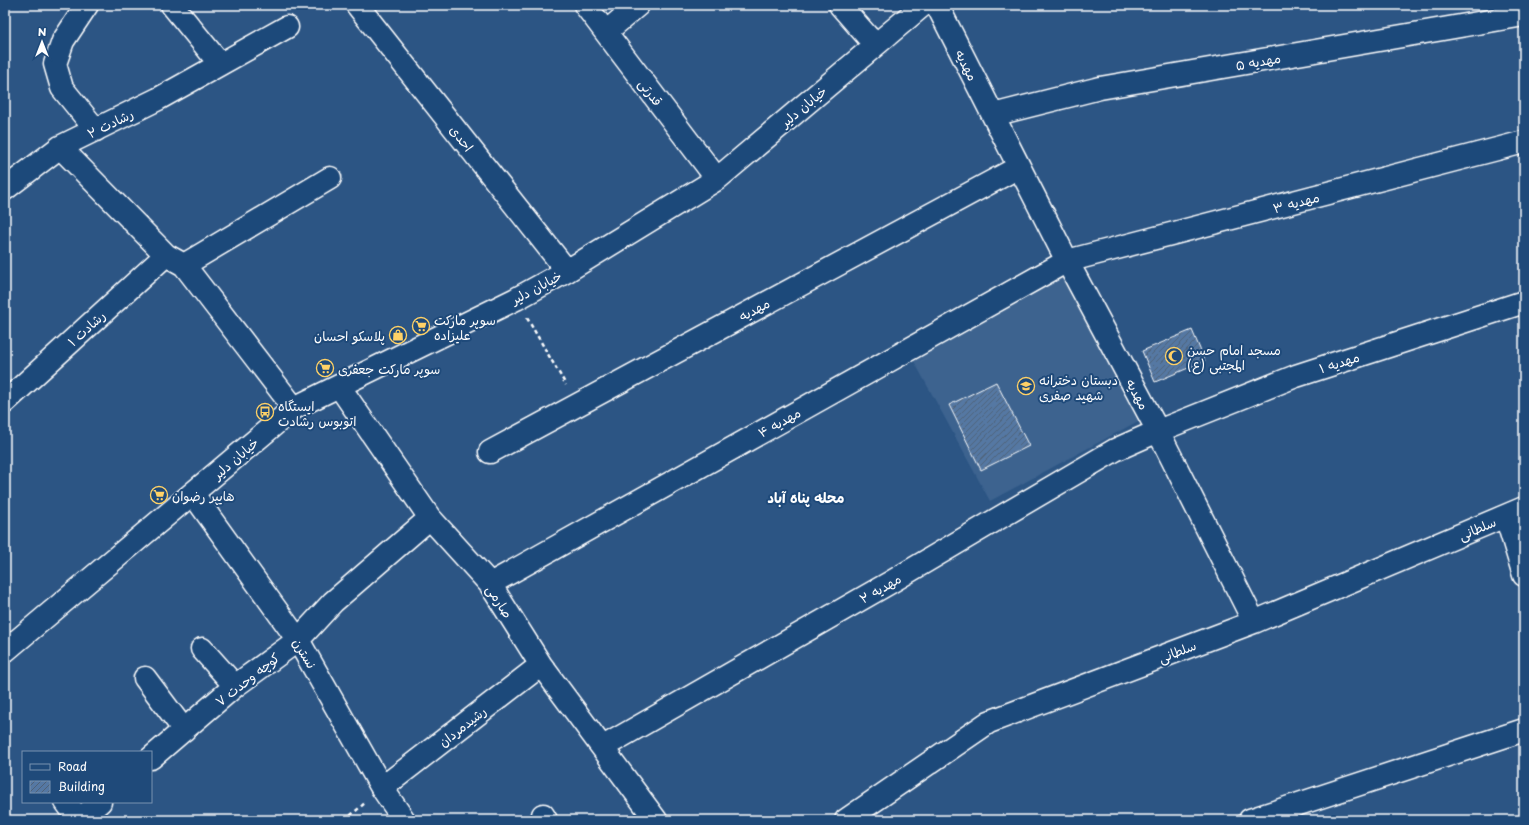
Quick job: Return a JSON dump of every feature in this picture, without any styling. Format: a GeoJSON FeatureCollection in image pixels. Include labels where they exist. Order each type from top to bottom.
{"type":"FeatureCollection","features":[{"type":"Feature","properties":{"kind":"street"},"geometry":{"type":"LineString","coordinates":[[88,5],[63,41],[55,64],[62,88],[96,130]]}},
{"type":"Feature","properties":{"kind":"street"},"geometry":{"type":"LineString","coordinates":[[172,5],[220,64]]}},
{"type":"Feature","properties":{"kind":"street","name":"احدی"},"geometry":{"type":"LineString","coordinates":[[357,5],[567,271]]}},
{"type":"Feature","properties":{"kind":"street","name":"قدرتی"},"geometry":{"type":"LineString","coordinates":[[585,5],[717,179]]}},
{"type":"Feature","properties":{"kind":"street"},"geometry":{"type":"LineString","coordinates":[[606,32],[638,5]]}},
{"type":"Feature","properties":{"kind":"street"},"geometry":{"type":"LineString","coordinates":[[840,5],[875,45]]}},
{"type":"Feature","properties":{"kind":"street","name":"خیابان دلیر"},"geometry":{"type":"LineString","coordinates":[[5,651],[294,408],[516,299],[567,271],[717,179],[923,5]]}},
{"type":"Feature","properties":{"kind":"street","name":"مهدیه"},"geometry":{"type":"LineString","coordinates":[[937,5],[1067,261],[1158,431],[1254,622]]}},
{"type":"Feature","properties":{"kind":"street","name":"مهدیه ۵"},"geometry":{"type":"LineString","coordinates":[[993,115],[1100,88],[1524,15]]}},
{"type":"Feature","properties":{"kind":"street","name":"رشادت ۲"},"geometry":{"type":"LineString","coordinates":[[5,188],[60,147],[158,99],[287,27]]}},
{"type":"Feature","properties":{"kind":"street","name":"مهدیه ۳"},"geometry":{"type":"LineString","coordinates":[[1067,261],[1524,142]]}},
{"type":"Feature","properties":{"kind":"street"},"geometry":{"type":"LineString","coordinates":[[60,147],[175,260],[294,408]]}},
{"type":"Feature","properties":{"kind":"street","name":"مهدیه"},"geometry":{"type":"LineString","coordinates":[[490,452],[1019,167]]}},
{"type":"Feature","properties":{"kind":"street","name":"رشادت ۱"},"geometry":{"type":"LineString","coordinates":[[5,402],[175,260],[330,178]]}},
{"type":"Feature","properties":{"kind":"street","name":"مهدیه ۴"},"geometry":{"type":"LineString","coordinates":[[490,584],[1067,261]]}},
{"type":"Feature","properties":{"kind":"street","name":"مهدیه ۱"},"geometry":{"type":"LineString","coordinates":[[1158,431],[1296,376],[1524,302]]}},
{"type":"Feature","properties":{"kind":"street","name":"صارمی"},"geometry":{"type":"LineString","coordinates":[[338,386],[430,518],[490,584],[541,665],[604,747],[656,820]]}},
{"type":"Feature","properties":{"kind":"street","name":"مهدیه ۲"},"geometry":{"type":"LineString","coordinates":[[604,747],[891,582],[1115,450],[1158,431]]}},
{"type":"Feature","properties":{"kind":"street","name":"نسترن"},"geometry":{"type":"LineString","coordinates":[[193,494],[298,640],[382,788],[404,820]]}},
{"type":"Feature","properties":{"kind":"street"},"geometry":{"type":"LineString","coordinates":[[1515,512],[1524,575]]}},
{"type":"Feature","properties":{"kind":"street","name":"سلطانی"},"geometry":{"type":"LineString","coordinates":[[846,820],[989,722],[1254,622],[1515,512]]}},
{"type":"Feature","properties":{"kind":"street","name":"کوچه وحدت ۷"},"geometry":{"type":"LineString","coordinates":[[152,757],[235,686],[298,640],[333,602],[430,518]]}},
{"type":"Feature","properties":{"kind":"street"},"geometry":{"type":"LineString","coordinates":[[202,649],[235,686]]}},
{"type":"Feature","properties":{"kind":"street","name":"رشیدمردان"},"geometry":{"type":"LineString","coordinates":[[382,788],[541,665]]}},
{"type":"Feature","properties":{"kind":"street"},"geometry":{"type":"LineString","coordinates":[[145,678],[184,730]]}},
{"type":"Feature","properties":{"kind":"street"},"geometry":{"type":"LineString","coordinates":[[1250,820],[1524,730]]}},
{"type":"Feature","properties":{"kind":"street"},"geometry":{"type":"LineString","coordinates":[[67,803],[78,820],[99,803]]}},
{"type":"Feature","properties":{"kind":"path"},"geometry":{"type":"LineString","coordinates":[[516,299],[577,404]]}},
{"type":"Feature","properties":{"kind":"shaded area","name":"دبستان دخترانه شهید صفری"},"geometry":{"type":"Polygon","coordinates":[[[1062,271],[1142,419],[990,501],[909,352],[1062,271]]]}},
{"type":"Feature","properties":{"kind":"building","name":"مسجد امام حسن المجتبی (ع)"},"geometry":{"type":"Polygon","coordinates":[[[1192,330],[1205,361],[1155,382],[1142,351],[1192,330]]]}},
{"type":"Feature","properties":{"kind":"building"},"geometry":{"type":"Polygon","coordinates":[[[996,382],[1029,446],[981,470],[949,405],[996,382]]]}},
{"type":"Feature","properties":{"kind":"place","name":"سوپر مارکت علیزاده"},"geometry":{"type":"Point","coordinates":[421,326]}},
{"type":"Feature","properties":{"kind":"place","name":"پلاسکو احسان"},"geometry":{"type":"Point","coordinates":[398,335]}},
{"type":"Feature","properties":{"kind":"place","name":"مسجد امام حسن المجتبی (ع)"},"geometry":{"type":"Point","coordinates":[1174,356]}},
{"type":"Feature","properties":{"kind":"place","name":"سوپر مارکت جعفری"},"geometry":{"type":"Point","coordinates":[325,368]}},
{"type":"Feature","properties":{"kind":"place","name":"دبستان دخترانه شهید صفری"},"geometry":{"type":"Point","coordinates":[1026,386]}},
{"type":"Feature","properties":{"kind":"place","name":"ایستگاه اتوبوس رشادت"},"geometry":{"type":"Point","coordinates":[265,412]}},
{"type":"Feature","properties":{"kind":"place","name":"هایپر رضوان"},"geometry":{"type":"Point","coordinates":[159,495]}},
{"type":"Feature","properties":{"kind":"district","name":"محله پناه آباد"},"geometry":{"type":"Point","coordinates":[806,497]}}]}
